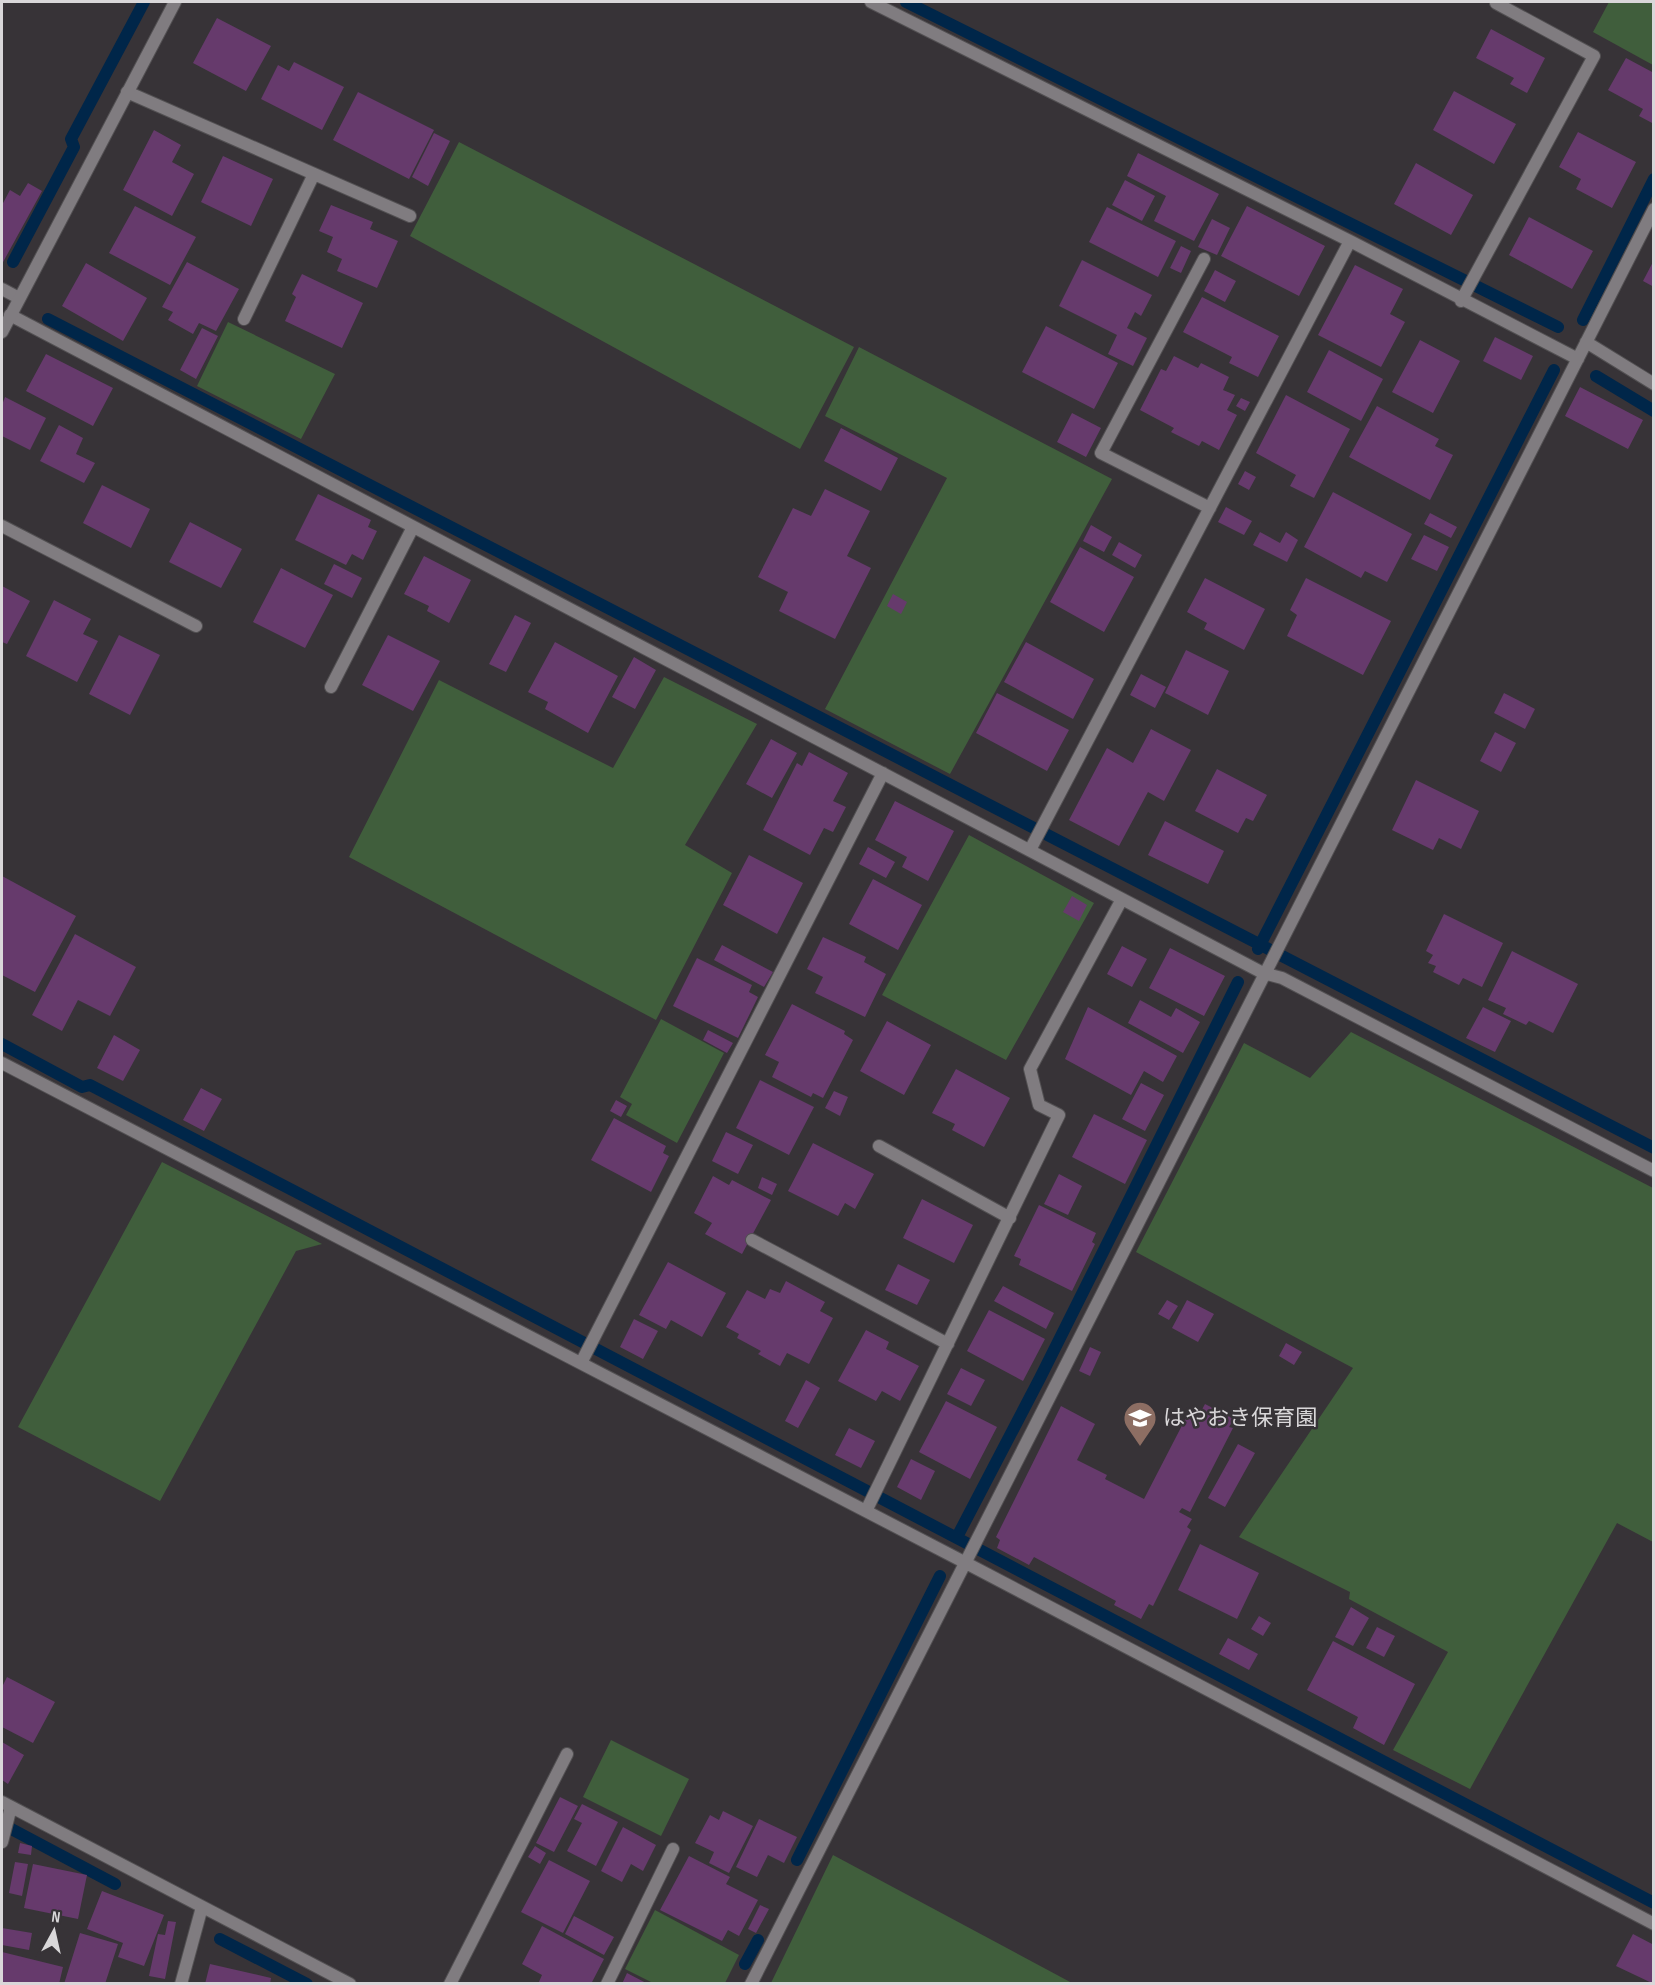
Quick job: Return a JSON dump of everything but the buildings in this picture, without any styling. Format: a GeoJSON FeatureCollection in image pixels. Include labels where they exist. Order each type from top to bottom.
{"type":"FeatureCollection","features":[{"type":"Feature","properties":{"kind":"street"},"geometry":{"type":"LineString","coordinates":[[2,332],[175,2]]}},
{"type":"Feature","properties":{"kind":"street"},"geometry":{"type":"LineString","coordinates":[[871,2],[1464,296],[1578,359]]}},
{"type":"Feature","properties":{"kind":"street"},"geometry":{"type":"LineString","coordinates":[[1464,296],[1594,56],[1496,3]]}},
{"type":"Feature","properties":{"kind":"street"},"geometry":{"type":"LineString","coordinates":[[128,92],[410,216]]}},
{"type":"Feature","properties":{"kind":"street"},"geometry":{"type":"LineString","coordinates":[[244,320],[314,174]]}},
{"type":"Feature","properties":{"kind":"street"},"geometry":{"type":"LineString","coordinates":[[751,1983],[1653,209]]}},
{"type":"Feature","properties":{"kind":"street"},"geometry":{"type":"LineString","coordinates":[[1032,845],[1350,241]]}},
{"type":"Feature","properties":{"kind":"street"},"geometry":{"type":"LineString","coordinates":[[1204,259],[1101,453],[1210,508]]}},
{"type":"Feature","properties":{"kind":"street"},"geometry":{"type":"LineString","coordinates":[[2,289],[19,298]]}},
{"type":"Feature","properties":{"kind":"street"},"geometry":{"type":"LineString","coordinates":[[10,315],[883,773],[1032,845],[1122,899],[1263,973],[1282,978],[1653,1171]]}},
{"type":"Feature","properties":{"kind":"street"},"geometry":{"type":"LineString","coordinates":[[1586,342],[1653,384]]}},
{"type":"Feature","properties":{"kind":"street"},"geometry":{"type":"LineString","coordinates":[[2,526],[196,626]]}},
{"type":"Feature","properties":{"kind":"street"},"geometry":{"type":"LineString","coordinates":[[331,687],[413,527]]}},
{"type":"Feature","properties":{"kind":"street"},"geometry":{"type":"LineString","coordinates":[[582,1360],[883,773]]}},
{"type":"Feature","properties":{"kind":"street"},"geometry":{"type":"LineString","coordinates":[[868,1507],[1059,1115],[1039,1105],[1030,1069],[1122,899]]}},
{"type":"Feature","properties":{"kind":"street"},"geometry":{"type":"LineString","coordinates":[[2,1063],[967,1557],[1653,1924]]}},
{"type":"Feature","properties":{"kind":"street"},"geometry":{"type":"LineString","coordinates":[[879,1146],[1010,1218]]}},
{"type":"Feature","properties":{"kind":"street"},"geometry":{"type":"LineString","coordinates":[[752,1240],[948,1344]]}},
{"type":"Feature","properties":{"kind":"street"},"geometry":{"type":"LineString","coordinates":[[450,1983],[567,1754]]}},
{"type":"Feature","properties":{"kind":"street"},"geometry":{"type":"LineString","coordinates":[[2,1839],[7,1820],[6,1804]]}},
{"type":"Feature","properties":{"kind":"street"},"geometry":{"type":"LineString","coordinates":[[6,1804],[350,1983]]}},
{"type":"Feature","properties":{"kind":"street"},"geometry":{"type":"LineString","coordinates":[[607,1983],[673,1849]]}},
{"type":"Feature","properties":{"kind":"street"},"geometry":{"type":"LineString","coordinates":[[181,1983],[202,1907]]}},
{"type":"Feature","properties":{"kind":"green space"},"geometry":{"type":"Polygon","coordinates":[[[1609,2],[1653,2],[1653,65],[1593,32],[1609,2]]]}},
{"type":"Feature","properties":{"kind":"green space"},"geometry":{"type":"Polygon","coordinates":[[[459,142],[854,347],[800,449],[410,236],[459,142]]]}},
{"type":"Feature","properties":{"kind":"green space"},"geometry":{"type":"Polygon","coordinates":[[[228,322],[335,374],[301,439],[197,386],[228,322]]]}},
{"type":"Feature","properties":{"kind":"green space"},"geometry":{"type":"Polygon","coordinates":[[[859,347],[1112,479],[950,774],[825,709],[947,478],[825,416],[859,347]]]}},
{"type":"Feature","properties":{"kind":"green space"},"geometry":{"type":"Polygon","coordinates":[[[664,677],[757,724],[685,845],[732,873],[656,1020],[349,857],[439,680],[613,768],[664,677]]]}},
{"type":"Feature","properties":{"kind":"green space"},"geometry":{"type":"Polygon","coordinates":[[[969,835],[1094,903],[1006,1060],[882,995],[969,835]]]}},
{"type":"Feature","properties":{"kind":"green space"},"geometry":{"type":"Polygon","coordinates":[[[661,1019],[724,1053],[677,1143],[626,1115],[632,1104],[620,1097],[661,1019]]]}},
{"type":"Feature","properties":{"kind":"green space"},"geometry":{"type":"Polygon","coordinates":[[[1351,1032],[1653,1188],[1653,1542],[1617,1523],[1470,1789],[1393,1750],[1448,1652],[1349,1599],[1350,1592],[1239,1537],[1353,1368],[1136,1252],[1244,1043],[1310,1078],[1351,1032]]]}},
{"type":"Feature","properties":{"kind":"green space"},"geometry":{"type":"Polygon","coordinates":[[[162,1162],[322,1244],[296,1251],[160,1501],[18,1427],[162,1162]]]}},
{"type":"Feature","properties":{"kind":"green space"},"geometry":{"type":"Polygon","coordinates":[[[611,1740],[689,1779],[661,1836],[583,1797],[611,1740]]]}},
{"type":"Feature","properties":{"kind":"green space"},"geometry":{"type":"Polygon","coordinates":[[[833,1855],[1072,1983],[771,1983],[833,1855]]]}},
{"type":"Feature","properties":{"kind":"green space"},"geometry":{"type":"Polygon","coordinates":[[[655,1910],[739,1955],[725,1983],[653,1983],[625,1969],[655,1910]]]}},
{"type":"Feature","properties":{"kind":"waterway"},"geometry":{"type":"LineString","coordinates":[[13,262],[74,147],[71,139],[144,2]]}},
{"type":"Feature","properties":{"kind":"waterway"},"geometry":{"type":"LineString","coordinates":[[906,2],[1558,327]]}},
{"type":"Feature","properties":{"kind":"waterway"},"geometry":{"type":"LineString","coordinates":[[1583,320],[1654,179]]}},
{"type":"Feature","properties":{"kind":"waterway"},"geometry":{"type":"LineString","coordinates":[[48,319],[1654,1148]]}},
{"type":"Feature","properties":{"kind":"waterway"},"geometry":{"type":"LineString","coordinates":[[1258,949],[1554,370]]}},
{"type":"Feature","properties":{"kind":"waterway"},"geometry":{"type":"LineString","coordinates":[[1596,376],[1654,411]]}},
{"type":"Feature","properties":{"kind":"waterway"},"geometry":{"type":"LineString","coordinates":[[957,1537],[1040,1378],[1238,982]]}},
{"type":"Feature","properties":{"kind":"waterway"},"geometry":{"type":"LineString","coordinates":[[2,1044],[82,1087],[90,1085],[296,1192],[1654,1903]]}},
{"type":"Feature","properties":{"kind":"waterway"},"geometry":{"type":"LineString","coordinates":[[797,1860],[940,1576]]}},
{"type":"Feature","properties":{"kind":"waterway"},"geometry":{"type":"LineString","coordinates":[[2,1824],[115,1884]]}},
{"type":"Feature","properties":{"kind":"waterway"},"geometry":{"type":"LineString","coordinates":[[220,1939],[307,1984]]}},
{"type":"Feature","properties":{"kind":"waterway"},"geometry":{"type":"LineString","coordinates":[[745,1964],[758,1940]]}},
{"type":"Feature","properties":{"kind":"place","name":"はやおき保育園"},"geometry":{"type":"Point","coordinates":[1140,1447]}}]}
